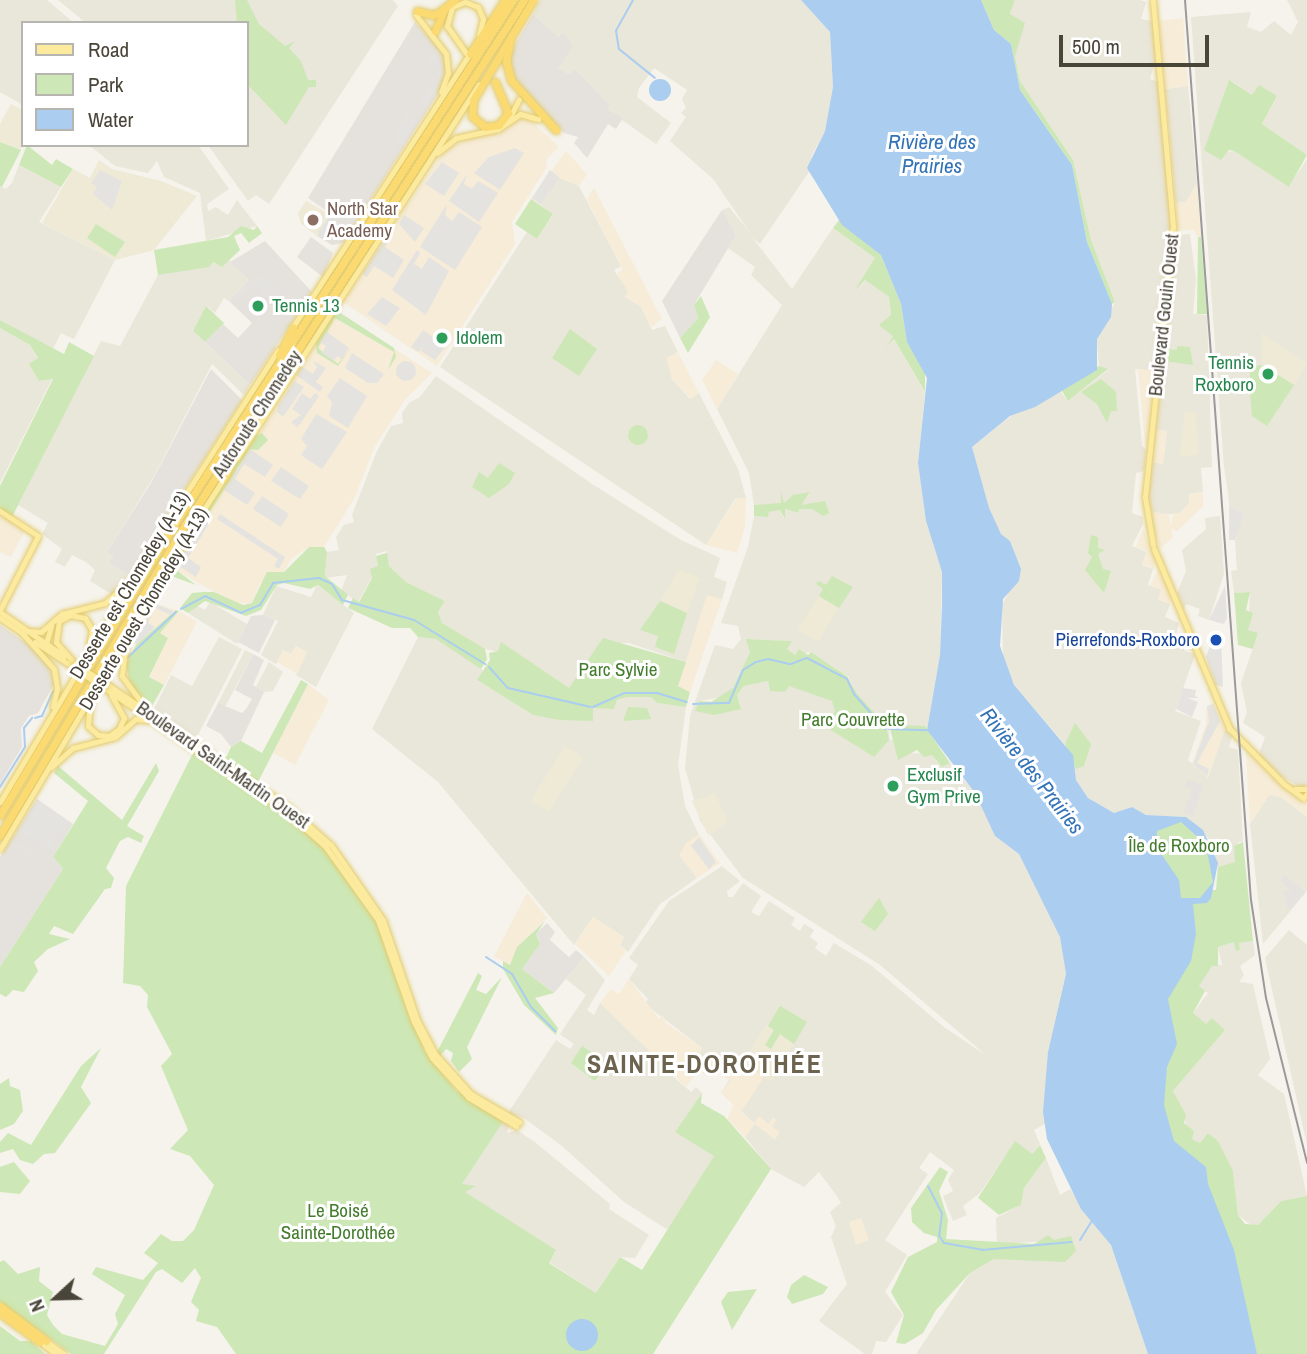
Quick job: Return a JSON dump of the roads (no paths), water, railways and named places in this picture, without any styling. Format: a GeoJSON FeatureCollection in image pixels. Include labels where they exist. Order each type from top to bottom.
{"type":"FeatureCollection","features":[{"type":"Feature","properties":{"kind":"highway"},"geometry":{"type":"LineString","coordinates":[[416,13],[433,15],[455,0]]}},
{"type":"Feature","properties":{"kind":"highway"},"geometry":{"type":"LineString","coordinates":[[467,53],[505,0]]}},
{"type":"Feature","properties":{"kind":"highway","name":"Autoroute Chomedey"},"geometry":{"type":"LineString","coordinates":[[1,810],[148,566],[513,0]]}},
{"type":"Feature","properties":{"kind":"highway","name":"Autoroute Chomedey"},"geometry":{"type":"LineString","coordinates":[[0,835],[250,424],[524,0]]}},
{"type":"Feature","properties":{"kind":"highway"},"geometry":{"type":"LineString","coordinates":[[495,82],[508,113],[499,125],[487,127],[476,122],[471,111],[482,79],[533,0]]}},
{"type":"Feature","properties":{"kind":"highway"},"geometry":{"type":"LineString","coordinates":[[435,31],[445,8]]}},
{"type":"Feature","properties":{"kind":"highway"},"geometry":{"type":"LineString","coordinates":[[512,32],[506,56],[510,78],[556,130]]}},
{"type":"Feature","properties":{"kind":"highway"},"geometry":{"type":"LineString","coordinates":[[253,401],[293,327]]}},
{"type":"Feature","properties":{"kind":"highway"},"geometry":{"type":"LineString","coordinates":[[224,478],[250,424]]}},
{"type":"Feature","properties":{"kind":"highway"},"geometry":{"type":"LineString","coordinates":[[135,615],[181,545]]}},
{"type":"Feature","properties":{"kind":"highway"},"geometry":{"type":"LineString","coordinates":[[0,843],[20,801]]}},
{"type":"Feature","properties":{"kind":"highway"},"geometry":{"type":"LineString","coordinates":[[0,1306],[45,1343]]}},
{"type":"Feature","properties":{"kind":"highway"},"geometry":{"type":"LineString","coordinates":[[0,1312],[45,1343]]}},
{"type":"Feature","properties":{"kind":"main road","name":"Boulevard Gouin Ouest"},"geometry":{"type":"LineString","coordinates":[[1153,0],[1173,240],[1144,499],[1154,547],[1230,730],[1278,778],[1306,794]]}},
{"type":"Feature","properties":{"kind":"main road","name":"Desserte est Chomedey (A-13)"},"geometry":{"type":"LineString","coordinates":[[1,810],[3,794],[77,665],[335,259],[427,120],[467,53],[483,18],[478,7],[467,2],[453,6],[446,20],[467,53]]}},
{"type":"Feature","properties":{"kind":"main road"},"geometry":{"type":"LineString","coordinates":[[416,13],[441,44],[448,64],[446,83],[427,120]]}},
{"type":"Feature","properties":{"kind":"main road","name":"Desserte ouest Chomedey (A-13)"},"geometry":{"type":"LineString","coordinates":[[181,545],[482,79]]}},
{"type":"Feature","properties":{"kind":"main road"},"geometry":{"type":"LineString","coordinates":[[509,122],[519,99]]}},
{"type":"Feature","properties":{"kind":"main road"},"geometry":{"type":"LineString","coordinates":[[430,160],[456,138],[495,131],[522,114],[538,119]]}},
{"type":"Feature","properties":{"kind":"main road"},"geometry":{"type":"LineString","coordinates":[[341,246],[348,243]]}},
{"type":"Feature","properties":{"kind":"main road"},"geometry":{"type":"LineString","coordinates":[[0,512],[38,536],[0,611]]}},
{"type":"Feature","properties":{"kind":"main road"},"geometry":{"type":"LineString","coordinates":[[1154,547],[1164,550]]}},
{"type":"Feature","properties":{"kind":"main road"},"geometry":{"type":"LineString","coordinates":[[25,632],[42,631],[64,614],[113,598],[140,567]]}},
{"type":"Feature","properties":{"kind":"main road"},"geometry":{"type":"LineString","coordinates":[[1155,569],[1163,570]]}},
{"type":"Feature","properties":{"kind":"main road"},"geometry":{"type":"LineString","coordinates":[[1170,585],[1178,585]]}},
{"type":"Feature","properties":{"kind":"main road"},"geometry":{"type":"LineString","coordinates":[[1171,604],[1178,604]]}},
{"type":"Feature","properties":{"kind":"main road","name":"Boulevard Saint-Martin Ouest"},"geometry":{"type":"LineString","coordinates":[[0,611],[25,632],[77,665],[101,685],[291,810],[336,851],[385,923],[417,1020],[435,1054],[469,1092],[518,1124]]}},
{"type":"Feature","properties":{"kind":"main road"},"geometry":{"type":"LineString","coordinates":[[74,615],[85,618],[92,630],[77,665],[54,634],[59,621],[74,615]]}},
{"type":"Feature","properties":{"kind":"main road"},"geometry":{"type":"LineString","coordinates":[[135,615],[122,652],[121,672],[131,694],[155,720]]}},
{"type":"Feature","properties":{"kind":"main road","name":"Desserte ouest Chomedey (A-13)"},"geometry":{"type":"LineString","coordinates":[[0,849],[101,685],[135,615]]}},
{"type":"Feature","properties":{"kind":"main road","name":"Boulevard Saint-Martin Ouest"},"geometry":{"type":"LineString","coordinates":[[0,618],[25,632]]}},
{"type":"Feature","properties":{"kind":"main road"},"geometry":{"type":"LineString","coordinates":[[1186,622],[1195,623]]}},
{"type":"Feature","properties":{"kind":"main road"},"geometry":{"type":"LineString","coordinates":[[45,646],[51,623]]}},
{"type":"Feature","properties":{"kind":"main road"},"geometry":{"type":"LineString","coordinates":[[25,632],[47,657],[57,679],[55,701],[34,744]]}},
{"type":"Feature","properties":{"kind":"main road"},"geometry":{"type":"LineString","coordinates":[[1186,639],[1194,640]]}},
{"type":"Feature","properties":{"kind":"main road"},"geometry":{"type":"LineString","coordinates":[[101,685],[124,716],[118,731],[106,736],[94,733],[86,722],[101,685]]}},
{"type":"Feature","properties":{"kind":"main road"},"geometry":{"type":"LineString","coordinates":[[127,726],[133,705]]}},
{"type":"Feature","properties":{"kind":"main road"},"geometry":{"type":"LineString","coordinates":[[40,781],[67,751],[114,737],[137,718],[155,720]]}},
{"type":"Feature","properties":{"kind":"main road","name":"Boulevard Gouin Ouest"},"geometry":{"type":"LineString","coordinates":[[1278,778],[1306,794]]}},
{"type":"Feature","properties":{"kind":"main road"},"geometry":{"type":"LineString","coordinates":[[45,1343],[56,1354]]}},
{"type":"Feature","properties":{"kind":"main road"},"geometry":{"type":"LineString","coordinates":[[45,1343],[64,1354]]}},
{"type":"Feature","properties":{"kind":"water","name":"Rivière des Prairies"},"geometry":{"type":"Polygon","coordinates":[[[801,0],[981,0],[994,30],[1011,44],[1020,90],[1072,165],[1087,242],[1112,304],[1111,317],[1097,339],[1097,370],[1035,407],[1010,416],[972,447],[989,508],[1001,534],[1010,541],[1021,569],[1019,581],[1003,599],[1000,646],[1014,685],[1073,755],[1076,780],[1088,798],[1114,813],[1132,807],[1146,815],[1186,817],[1203,830],[1218,863],[1211,898],[1207,903],[1193,904],[1196,934],[1191,961],[1168,999],[1177,1044],[1167,1067],[1164,1105],[1174,1141],[1206,1167],[1208,1184],[1234,1250],[1257,1354],[1148,1354],[1111,1245],[1081,1209],[1047,1139],[1043,1112],[1048,1052],[1066,974],[1060,937],[1019,854],[995,836],[975,793],[927,730],[940,655],[942,572],[926,521],[918,463],[927,378],[907,342],[901,304],[881,255],[842,225],[807,168],[825,131],[833,87],[830,32],[801,0]],[[1181,822],[1157,831],[1156,846],[1179,880],[1181,898],[1200,898],[1213,882],[1208,856],[1201,840],[1181,822]]]}},
{"type":"Feature","properties":{"kind":"water"},"geometry":{"type":"Polygon","coordinates":[[[660,79],[668,82],[671,90],[668,98],[660,101],[652,98],[649,90],[652,82],[660,79]]]}},
{"type":"Feature","properties":{"kind":"water"},"geometry":{"type":"Polygon","coordinates":[[[582,1319],[593,1324],[598,1335],[593,1346],[582,1351],[571,1346],[566,1335],[571,1324],[582,1319]]]}},
{"type":"Feature","properties":{"kind":"waterway"},"geometry":{"type":"LineString","coordinates":[[633,0],[616,31],[619,49],[655,78]]}},
{"type":"Feature","properties":{"kind":"waterway"},"geometry":{"type":"LineString","coordinates":[[181,609],[205,596],[241,613],[260,605],[273,583],[319,578],[332,584],[342,600],[414,620],[485,664]]}},
{"type":"Feature","properties":{"kind":"waterway"},"geometry":{"type":"LineString","coordinates":[[125,660],[176,612]]}},
{"type":"Feature","properties":{"kind":"waterway"},"geometry":{"type":"LineString","coordinates":[[791,664],[807,658],[847,679],[854,694],[885,729]]}},
{"type":"Feature","properties":{"kind":"waterway"},"geometry":{"type":"LineString","coordinates":[[693,704],[729,703],[743,670],[756,662],[768,659],[789,664]]}},
{"type":"Feature","properties":{"kind":"waterway"},"geometry":{"type":"LineString","coordinates":[[489,667],[508,688],[591,707]]}},
{"type":"Feature","properties":{"kind":"waterway"},"geometry":{"type":"LineString","coordinates":[[35,718],[42,716],[53,691]]}},
{"type":"Feature","properties":{"kind":"waterway"},"geometry":{"type":"LineString","coordinates":[[593,707],[624,693],[657,693],[687,702]]}},
{"type":"Feature","properties":{"kind":"waterway"},"geometry":{"type":"LineString","coordinates":[[0,787],[25,747],[24,728],[32,718]]}},
{"type":"Feature","properties":{"kind":"waterway"},"geometry":{"type":"LineString","coordinates":[[889,729],[927,730]]}},
{"type":"Feature","properties":{"kind":"waterway"},"geometry":{"type":"LineString","coordinates":[[486,957],[512,974],[531,1007],[555,1031]]}},
{"type":"Feature","properties":{"kind":"waterway"},"geometry":{"type":"LineString","coordinates":[[928,1186],[942,1213],[939,1236],[944,1243],[982,1250],[1072,1242]]}},
{"type":"Feature","properties":{"kind":"waterway"},"geometry":{"type":"LineString","coordinates":[[1080,1240],[1092,1221]]}},
{"type":"Feature","properties":{"kind":"tram line"},"geometry":{"type":"LineString","coordinates":[[1185,0],[1251,900],[1266,998],[1307,1163]]}},
{"type":"Feature","properties":{"kind":"place","name":"North Star Academy"},"geometry":{"type":"Point","coordinates":[313,220]}},
{"type":"Feature","properties":{"kind":"place","name":"Tennis 13"},"geometry":{"type":"Point","coordinates":[258,306]}},
{"type":"Feature","properties":{"kind":"place","name":"Idolem"},"geometry":{"type":"Point","coordinates":[442,338]}},
{"type":"Feature","properties":{"kind":"place","name":"Tennis Roxboro"},"geometry":{"type":"Point","coordinates":[1268,374]}},
{"type":"Feature","properties":{"kind":"place","name":"Pierrefonds-Roxboro"},"geometry":{"type":"Point","coordinates":[1216,640]}},
{"type":"Feature","properties":{"kind":"place","name":"Exclusif Gym Prive"},"geometry":{"type":"Point","coordinates":[893,786]}},
{"type":"Feature","properties":{"kind":"district","name":"SAINTE-DOROTHÉE"},"geometry":{"type":"Point","coordinates":[705,1064]}},
{"type":"Feature","properties":{"kind":"park label","name":"Parc Sylvie"},"geometry":{"type":"Point","coordinates":[618,670]}},
{"type":"Feature","properties":{"kind":"park label","name":"Parc Couvrette"},"geometry":{"type":"Point","coordinates":[853,720]}},
{"type":"Feature","properties":{"kind":"park label","name":"Île de Roxboro"},"geometry":{"type":"Point","coordinates":[1179,846]}},
{"type":"Feature","properties":{"kind":"park label","name":"Le Boisé Sainte-Dorothée"},"geometry":{"type":"Point","coordinates":[338,1222]}}]}
